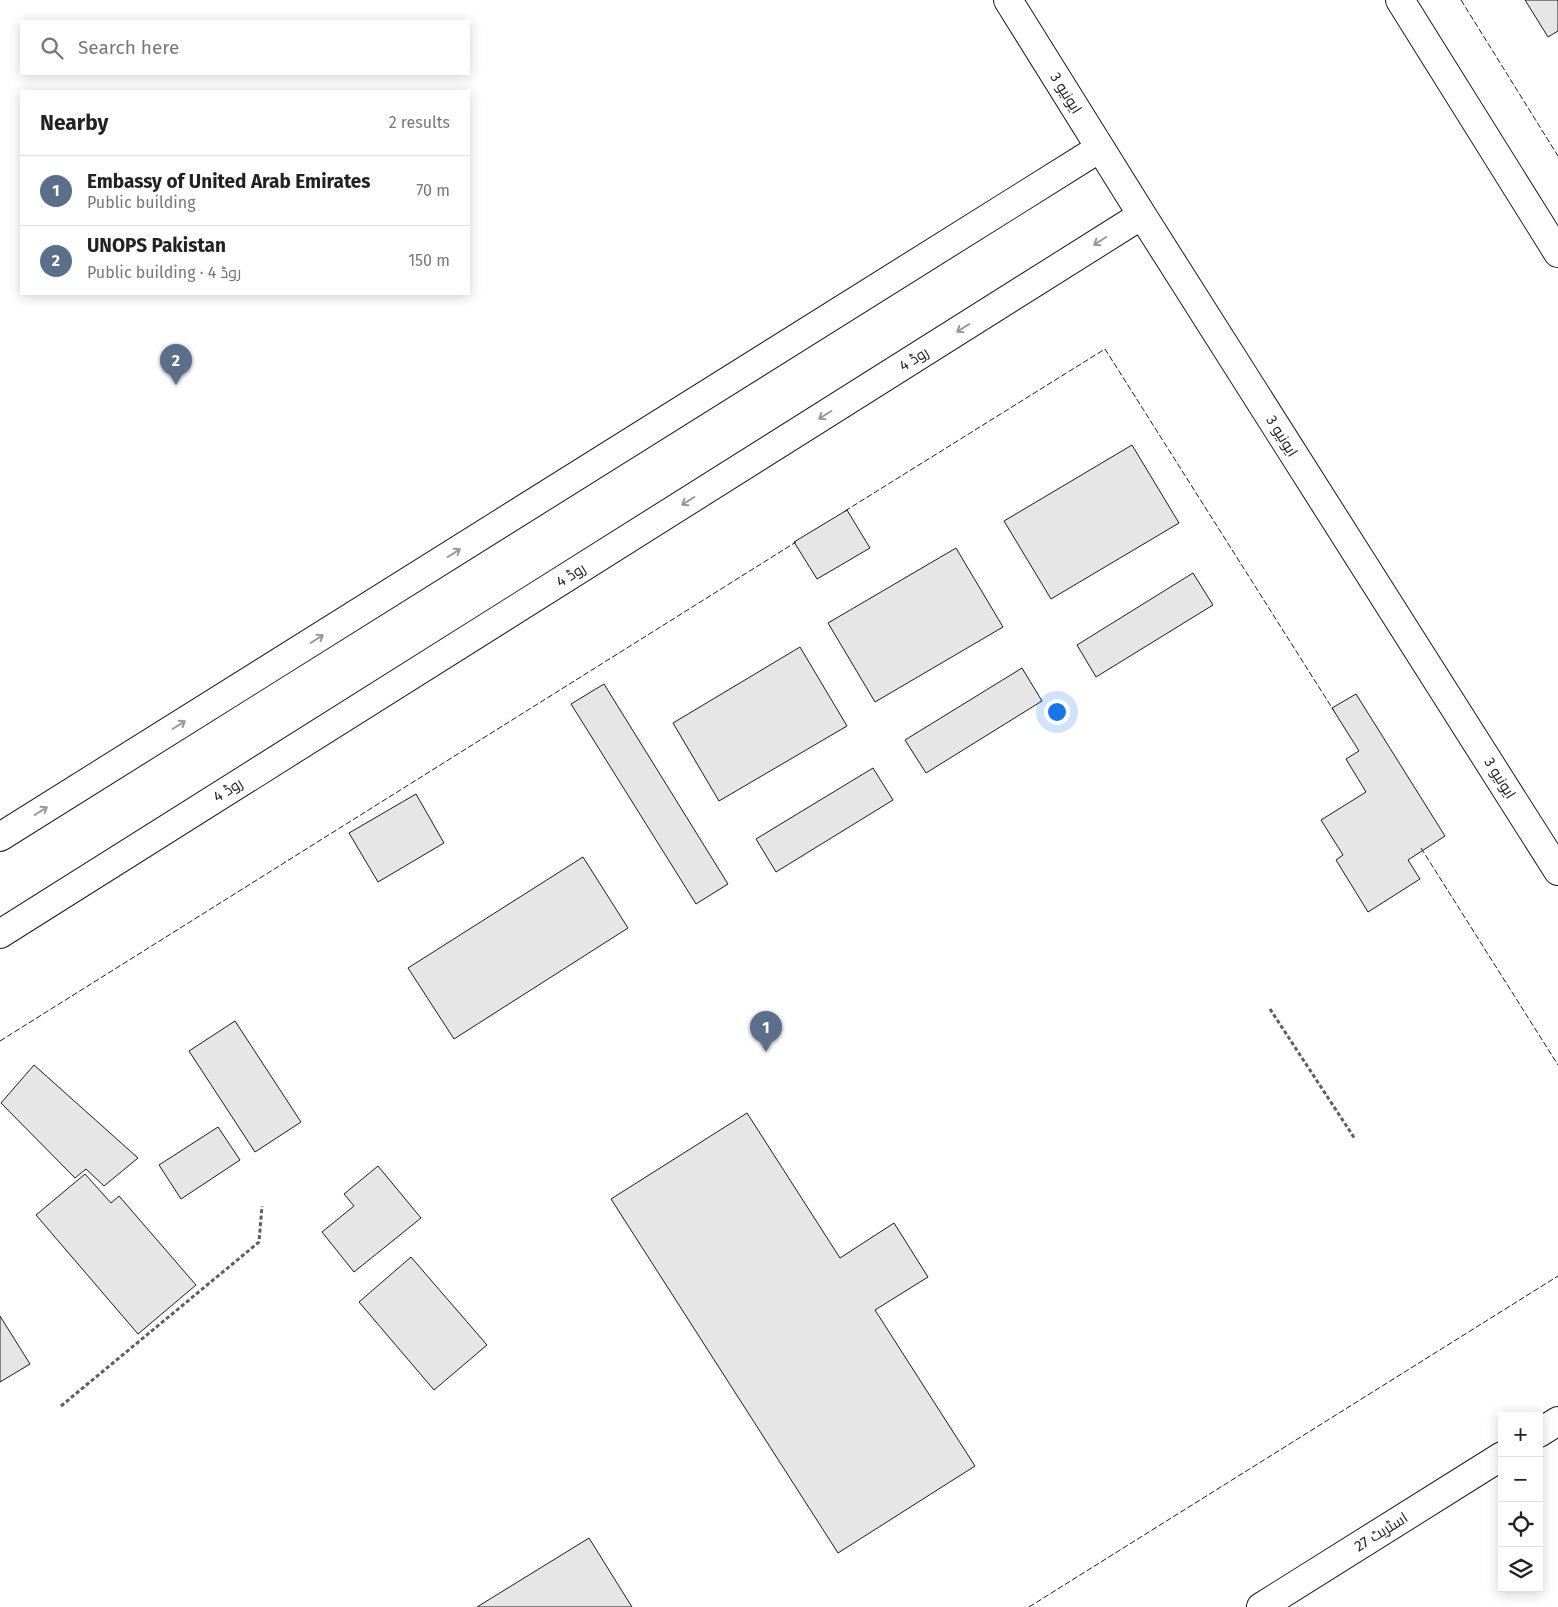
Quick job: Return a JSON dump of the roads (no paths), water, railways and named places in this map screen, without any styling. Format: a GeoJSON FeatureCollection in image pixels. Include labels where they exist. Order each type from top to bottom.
{"type":"FeatureCollection","features":[{"type":"Feature","properties":{"kind":"street","name":"ایونیو 3"},"geometry":{"type":"LineString","coordinates":[[1008,0],[1142,216],[1558,871]]}},
{"type":"Feature","properties":{"kind":"street"},"geometry":{"type":"LineString","coordinates":[[1400,0],[1558,253]]}},
{"type":"Feature","properties":{"kind":"street"},"geometry":{"type":"LineString","coordinates":[[0,837],[1100,148]]}},
{"type":"Feature","properties":{"kind":"street","name":"روڈ 4"},"geometry":{"type":"LineString","coordinates":[[0,934],[1142,216]]}},
{"type":"Feature","properties":{"kind":"street"},"geometry":{"type":"LineString","coordinates":[[1543,1430],[1558,1421]]}},
{"type":"Feature","properties":{"kind":"street","name":"اسٹریٹ 27"},"geometry":{"type":"LineString","coordinates":[[1261,1607],[1500,1457]]}},
{"type":"Feature","properties":{"kind":"place","name":"UNOPS Pakistan"},"geometry":{"type":"Point","coordinates":[176,385]}},
{"type":"Feature","properties":{"kind":"place","name":"Embassy of United Arab Emirates"},"geometry":{"type":"Point","coordinates":[766,1052]}}]}
